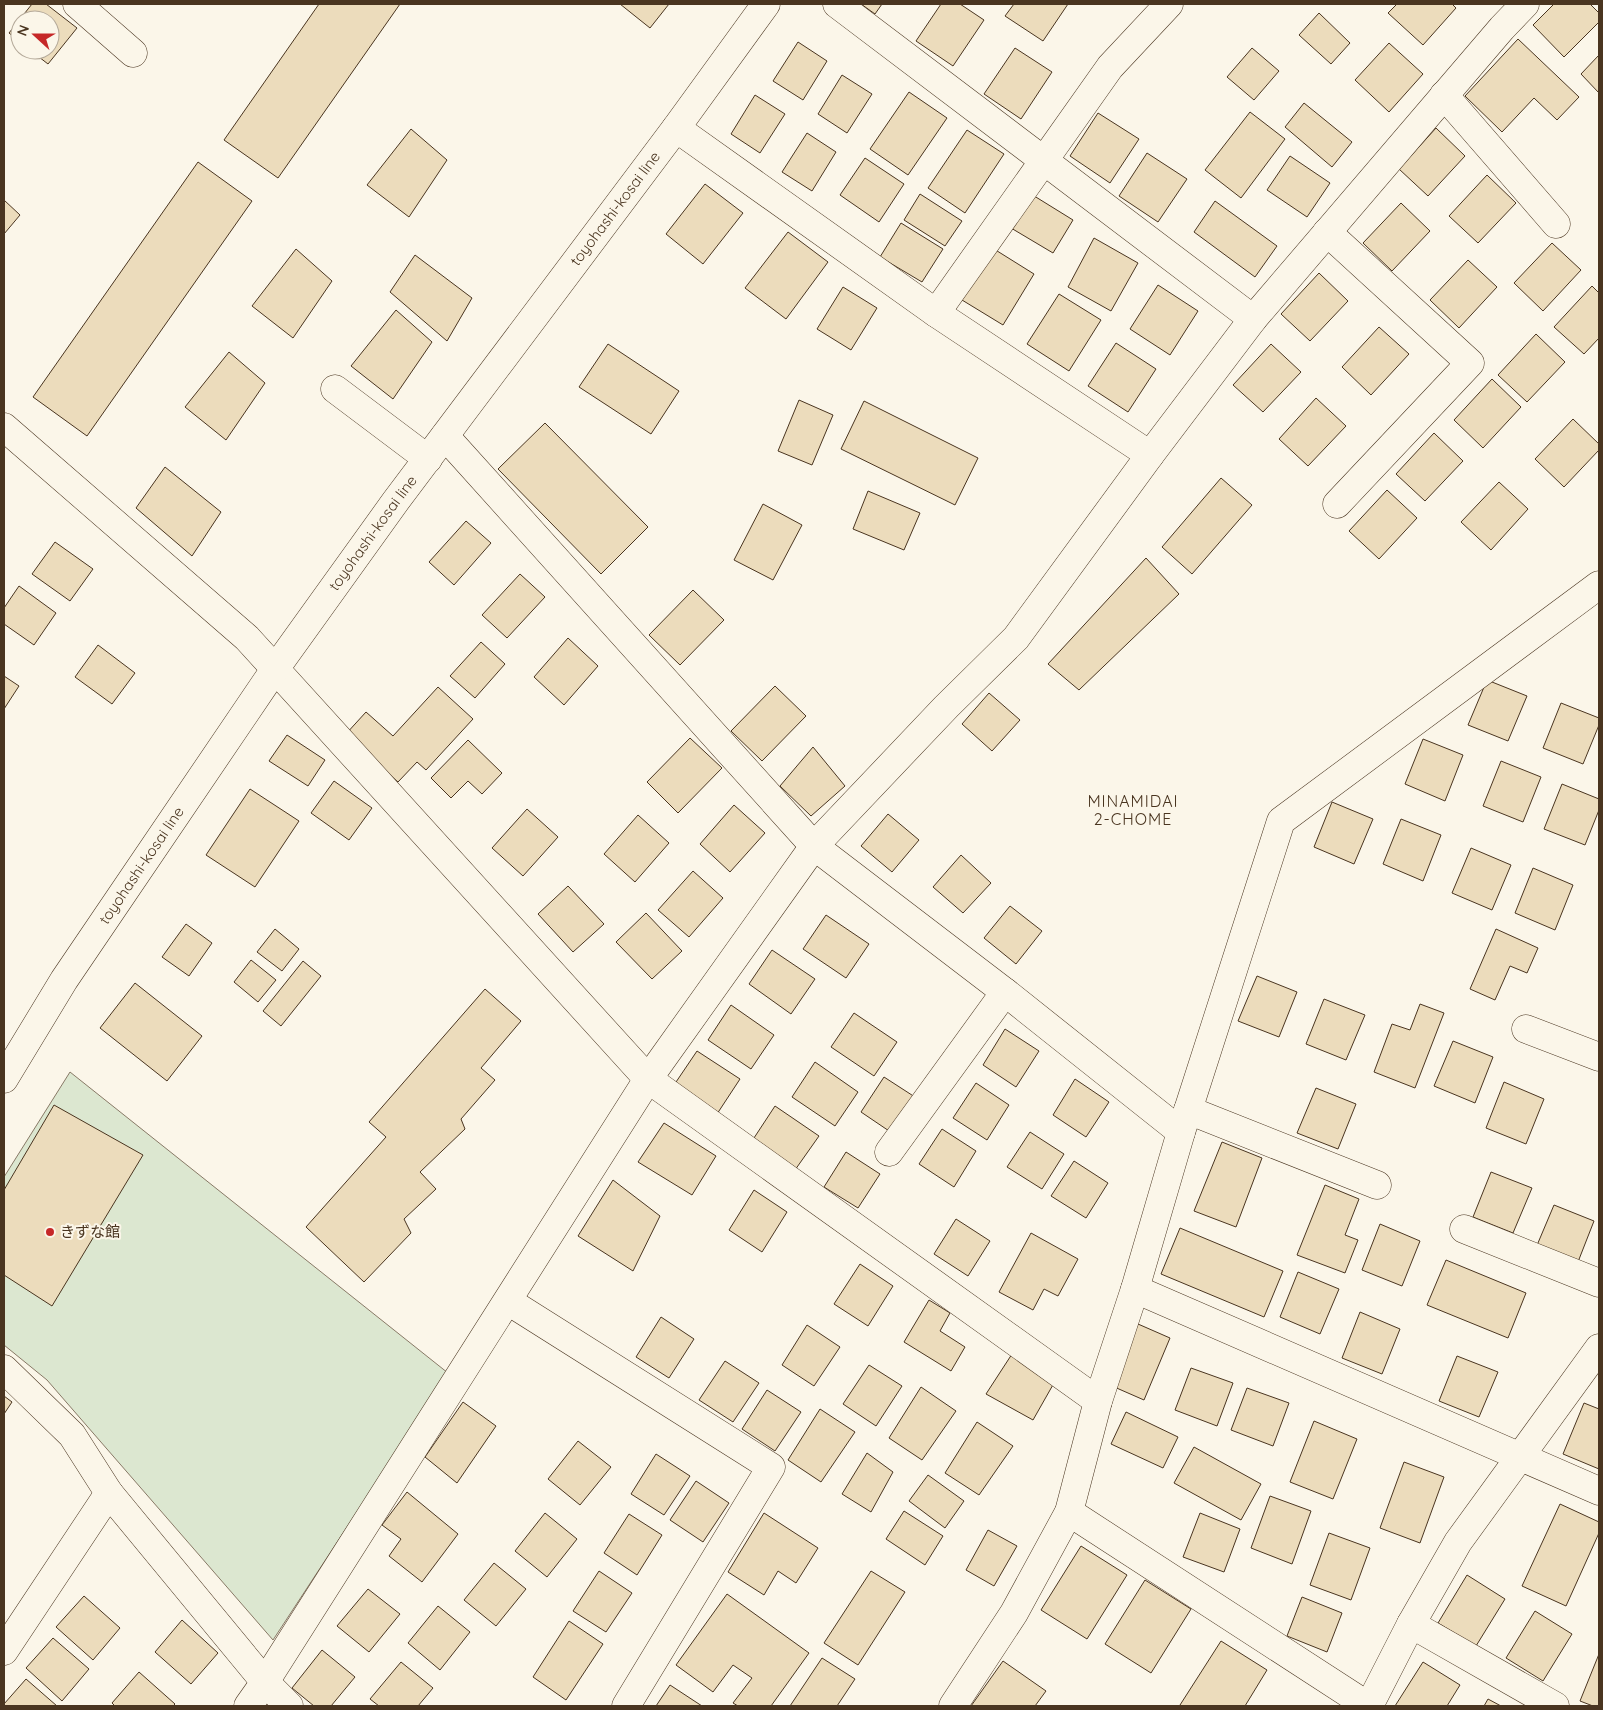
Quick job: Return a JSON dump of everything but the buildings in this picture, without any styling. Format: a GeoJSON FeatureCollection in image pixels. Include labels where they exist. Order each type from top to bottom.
{"type":"FeatureCollection","features":[{"type":"Feature","properties":{"kind":"street"},"geometry":{"type":"LineString","coordinates":[[77,4],[133,53]]}},
{"type":"Feature","properties":{"kind":"street","name":"toyohashi-kosai line"},"geometry":{"type":"LineString","coordinates":[[4,1080],[64,980],[275,669],[428,458],[676,128],[766,4]]}},
{"type":"Feature","properties":{"kind":"street"},"geometry":{"type":"LineString","coordinates":[[837,4],[1253,319]]}},
{"type":"Feature","properties":{"kind":"street"},"geometry":{"type":"LineString","coordinates":[[936,313],[1110,67],[1169,4]]}},
{"type":"Feature","properties":{"kind":"street"},"geometry":{"type":"LineString","coordinates":[[248,1706],[648,1079],[814,846],[946,707],[1016,638],[1253,319],[1444,95],[1525,4]]}},
{"type":"Feature","properties":{"kind":"street"},"geometry":{"type":"LineString","coordinates":[[1444,95],[1556,224]]}},
{"type":"Feature","properties":{"kind":"street"},"geometry":{"type":"LineString","coordinates":[[676,128],[936,313],[1150,456]]}},
{"type":"Feature","properties":{"kind":"street"},"geometry":{"type":"LineString","coordinates":[[1327,232],[1470,363],[1337,504]]}},
{"type":"Feature","properties":{"kind":"street"},"geometry":{"type":"LineString","coordinates":[[335,389],[428,458]]}},
{"type":"Feature","properties":{"kind":"street"},"geometry":{"type":"LineString","coordinates":[[4,427],[247,638],[648,1079],[1098,1401]]}},
{"type":"Feature","properties":{"kind":"street"},"geometry":{"type":"LineString","coordinates":[[445,436],[814,846],[1005,992],[1184,1121],[1377,1185]]}},
{"type":"Feature","properties":{"kind":"street"},"geometry":{"type":"LineString","coordinates":[[953,1706],[1014,1613],[1069,1512],[1098,1401],[1136,1288],[1184,1121],[1281,821],[1599,585]]}},
{"type":"Feature","properties":{"kind":"street"},"geometry":{"type":"LineString","coordinates":[[888,1152],[1005,992]]}},
{"type":"Feature","properties":{"kind":"street"},"geometry":{"type":"LineString","coordinates":[[1526,1029],[1599,1057]]}},
{"type":"Feature","properties":{"kind":"street"},"geometry":{"type":"LineString","coordinates":[[1464,1229],[1599,1283]]}},
{"type":"Feature","properties":{"kind":"street"},"geometry":{"type":"LineString","coordinates":[[1136,1288],[1599,1490]]}},
{"type":"Feature","properties":{"kind":"street"},"geometry":{"type":"LineString","coordinates":[[508,1301],[771,1467],[626,1706]]}},
{"type":"Feature","properties":{"kind":"street"},"geometry":{"type":"LineString","coordinates":[[1069,1512],[1369,1706],[1411,1624],[1458,1542],[1599,1348]]}},
{"type":"Feature","properties":{"kind":"street"},"geometry":{"type":"LineString","coordinates":[[4,1369],[72,1435],[109,1493],[265,1682],[289,1706]]}},
{"type":"Feature","properties":{"kind":"street"},"geometry":{"type":"LineString","coordinates":[[4,1651],[109,1493]]}},
{"type":"Feature","properties":{"kind":"street"},"geometry":{"type":"LineString","coordinates":[[1411,1624],[1555,1706]]}},
{"type":"Feature","properties":{"kind":"green space"},"geometry":{"type":"Polygon","coordinates":[[[70,1072],[448,1373],[273,1640],[47,1380],[4,1345],[4,1177],[70,1072]]]}},
{"type":"Feature","properties":{"kind":"place","name":"きずな館"},"geometry":{"type":"Point","coordinates":[50,1232]}},
{"type":"Feature","properties":{"kind":"district","name":"MINAMIDAI 2-CHOME"},"geometry":{"type":"Point","coordinates":[1133,810]}}]}
